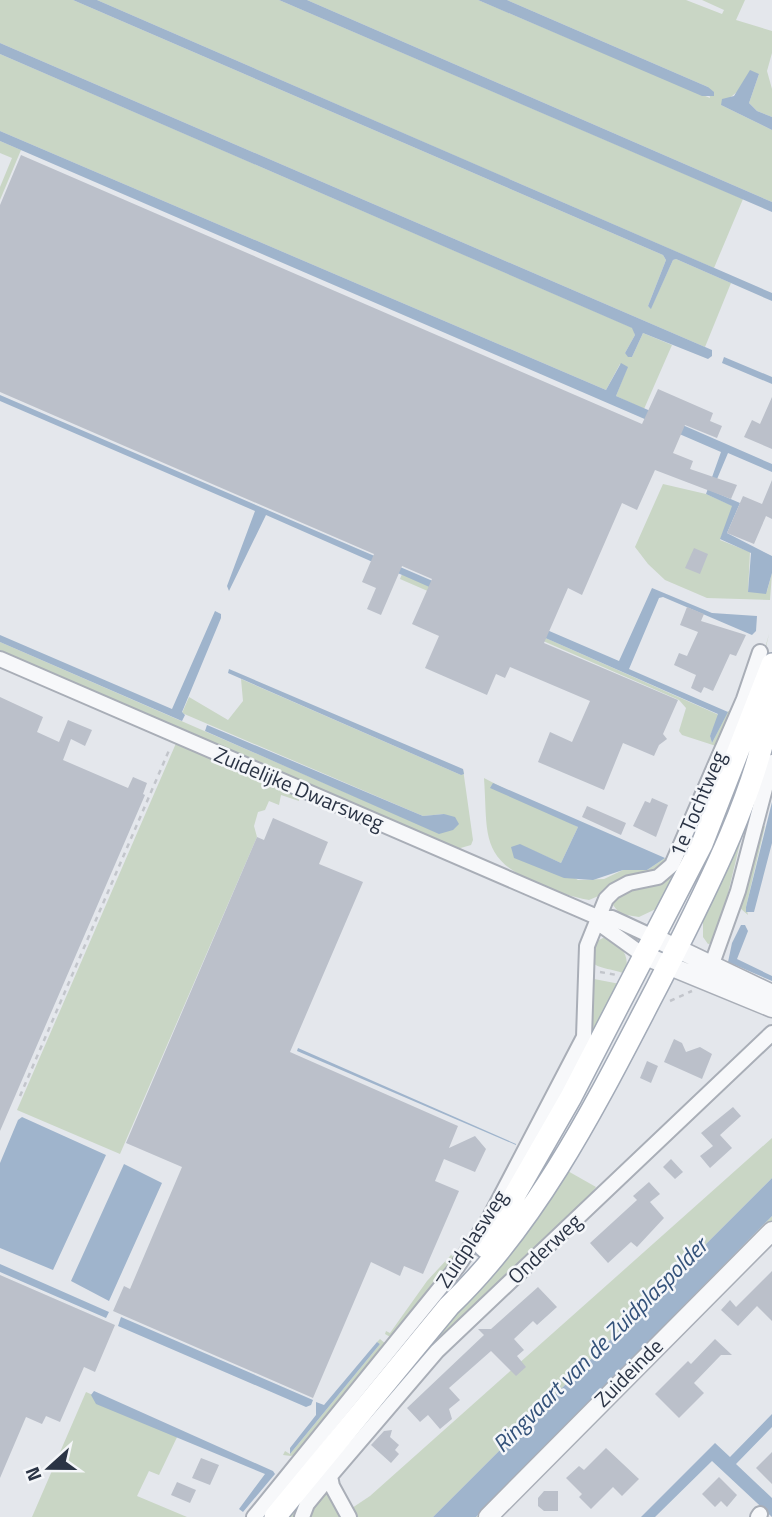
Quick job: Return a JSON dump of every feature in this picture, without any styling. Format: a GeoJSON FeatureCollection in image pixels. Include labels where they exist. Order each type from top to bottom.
{"type":"FeatureCollection","features":[{"type":"Feature","properties":{"kind":"main road","name":"1e Tochtweg"},"geometry":{"type":"LineString","coordinates":[[648,946],[702,844],[766,658]]}},
{"type":"Feature","properties":{"kind":"main road","name":"1e Tochtweg"},"geometry":{"type":"LineString","coordinates":[[673,957],[743,801],[764,735],[772,693]]}},
{"type":"Feature","properties":{"kind":"main road","name":"Zuidplasweg"},"geometry":{"type":"LineString","coordinates":[[449,1306],[528,1175],[648,946]]}},
{"type":"Feature","properties":{"kind":"main road","name":"Zuidplasweg"},"geometry":{"type":"LineString","coordinates":[[275,1517],[449,1306],[476,1280],[550,1179],[587,1117],[673,957]]}},
{"type":"Feature","properties":{"kind":"street","name":"1e Tochtweg"},"geometry":{"type":"LineString","coordinates":[[597,917],[614,891],[629,883],[651,881],[672,865],[744,699],[766,658]]}},
{"type":"Feature","properties":{"kind":"street","name":"Zuidelijke Dwarsweg"},"geometry":{"type":"LineString","coordinates":[[0,659],[597,917],[612,918],[648,946],[709,973],[772,1008]]}},
{"type":"Feature","properties":{"kind":"street"},"geometry":{"type":"LineString","coordinates":[[709,973],[738,891],[772,762]]}},
{"type":"Feature","properties":{"kind":"street","name":"Zuidplasweg"},"geometry":{"type":"LineString","coordinates":[[254,1517],[457,1267],[489,1219],[584,1037],[587,946],[597,917]]}},
{"type":"Feature","properties":{"kind":"street","name":"Zuidelijke Dwarsweg"},"geometry":{"type":"LineString","coordinates":[[709,973],[772,994]]}},
{"type":"Feature","properties":{"kind":"street","name":"Onderweg"},"geometry":{"type":"LineString","coordinates":[[302,1517],[307,1504],[330,1475],[437,1351],[772,1032]]}},
{"type":"Feature","properties":{"kind":"street","name":"Zuideinde"},"geometry":{"type":"LineString","coordinates":[[488,1517],[772,1231]]}},
{"type":"Feature","properties":{"kind":"street"},"geometry":{"type":"LineString","coordinates":[[330,1475],[332,1486],[349,1517]]}},
{"type":"Feature","properties":{"kind":"path"},"geometry":{"type":"LineString","coordinates":[[20,1096],[175,735]]}},
{"type":"Feature","properties":{"kind":"green space"},"geometry":{"type":"Polygon","coordinates":[[[0,0],[73,0],[663,255],[666,260],[648,306],[651,308],[673,260],[676,259],[731,283],[705,347],[0,43],[0,0]]]}},
{"type":"Feature","properties":{"kind":"green space"},"geometry":{"type":"Polygon","coordinates":[[[97,0],[279,0],[743,199],[714,268],[97,0]]]}},
{"type":"Feature","properties":{"kind":"green space"},"geometry":{"type":"Polygon","coordinates":[[[307,0],[478,0],[710,98],[708,87],[507,0],[686,0],[722,14],[724,10],[702,0],[745,0],[736,20],[772,31],[772,53],[767,71],[772,89],[772,117],[757,111],[749,103],[759,74],[721,105],[772,130],[772,202],[307,0]]]}},
{"type":"Feature","properties":{"kind":"green space"},"geometry":{"type":"Polygon","coordinates":[[[0,54],[633,328],[635,335],[625,353],[632,357],[643,333],[672,345],[644,409],[616,396],[627,368],[620,364],[606,390],[0,131],[0,54]]]}},
{"type":"Feature","properties":{"kind":"green space"},"geometry":{"type":"Polygon","coordinates":[[[0,141],[21,150],[0,200],[0,187],[12,158],[0,153],[0,141]]]}},
{"type":"Feature","properties":{"kind":"green space"},"geometry":{"type":"Polygon","coordinates":[[[663,484],[706,494],[733,506],[720,540],[750,552],[748,592],[767,591],[772,573],[770,600],[707,598],[665,580],[648,564],[635,547],[663,484]]]}},
{"type":"Feature","properties":{"kind":"green space"},"geometry":{"type":"Polygon","coordinates":[[[402,574],[719,715],[710,736],[712,743],[728,711],[731,712],[716,746],[682,735],[679,731],[686,708],[679,700],[400,579],[402,574]]]}},
{"type":"Feature","properties":{"kind":"green space"},"geometry":{"type":"Polygon","coordinates":[[[769,634],[759,678],[658,908],[639,917],[620,914],[613,905],[616,898],[634,888],[662,881],[757,677],[769,634]]]}},
{"type":"Feature","properties":{"kind":"green space"},"geometry":{"type":"Polygon","coordinates":[[[0,642],[439,833],[457,823],[444,814],[423,816],[182,713],[189,697],[228,720],[243,701],[241,679],[461,775],[463,769],[473,840],[471,845],[457,849],[342,800],[0,650],[0,642]]]}},
{"type":"Feature","properties":{"kind":"green space"},"geometry":{"type":"Polygon","coordinates":[[[177,741],[299,795],[299,801],[281,795],[279,805],[269,801],[265,810],[258,812],[254,826],[257,837],[120,1154],[17,1110],[177,741]]]}},
{"type":"Feature","properties":{"kind":"green space"},"geometry":{"type":"Polygon","coordinates":[[[761,766],[753,811],[747,814],[723,914],[713,943],[708,944],[703,937],[703,917],[761,766]]]}},
{"type":"Feature","properties":{"kind":"green space"},"geometry":{"type":"Polygon","coordinates":[[[484,778],[578,827],[561,863],[518,844],[578,880],[604,879],[623,870],[647,870],[665,858],[669,860],[662,869],[589,900],[537,883],[518,874],[496,854],[487,830],[484,778]]]}},
{"type":"Feature","properties":{"kind":"green space"},"geometry":{"type":"Polygon","coordinates":[[[765,826],[746,907],[748,915],[740,908],[759,828],[765,826]]]}},
{"type":"Feature","properties":{"kind":"green space"},"geometry":{"type":"Polygon","coordinates":[[[607,936],[626,956],[625,974],[593,963],[591,952],[595,942],[607,936]]]}},
{"type":"Feature","properties":{"kind":"green space"},"geometry":{"type":"Polygon","coordinates":[[[591,980],[620,984],[492,1229],[432,1315],[265,1517],[261,1517],[429,1312],[590,1030],[591,980]]]}},
{"type":"Feature","properties":{"kind":"green space"},"geometry":{"type":"Polygon","coordinates":[[[693,1096],[696,1100],[470,1315],[296,1517],[285,1517],[566,1170],[596,1187],[593,1191],[596,1191],[693,1096]]]}},
{"type":"Feature","properties":{"kind":"green space"},"geometry":{"type":"Polygon","coordinates":[[[772,1138],[772,1178],[433,1517],[355,1517],[352,1508],[370,1496],[772,1138]]]}},
{"type":"Feature","properties":{"kind":"green space"},"geometry":{"type":"Polygon","coordinates":[[[772,1216],[772,1223],[481,1517],[476,1517],[772,1216]]]}},
{"type":"Feature","properties":{"kind":"green space"},"geometry":{"type":"Polygon","coordinates":[[[451,1255],[455,1258],[392,1338],[385,1334],[386,1331],[390,1333],[427,1281],[451,1255]]]}},
{"type":"Feature","properties":{"kind":"green space"},"geometry":{"type":"Polygon","coordinates":[[[380,1339],[386,1344],[300,1452],[291,1456],[283,1455],[285,1451],[290,1454],[380,1344],[377,1342],[380,1339]]]}},
{"type":"Feature","properties":{"kind":"green space"},"geometry":{"type":"Polygon","coordinates":[[[86,1392],[179,1433],[159,1475],[149,1471],[137,1496],[187,1517],[32,1517],[86,1392]]]}},
{"type":"Feature","properties":{"kind":"green space"},"geometry":{"type":"Polygon","coordinates":[[[327,1491],[342,1517],[308,1517],[310,1510],[327,1491]]]}},
{"type":"Feature","properties":{"kind":"water"},"geometry":{"type":"Polygon","coordinates":[[[73,0],[97,0],[772,293],[772,301],[676,259],[673,260],[651,309],[648,306],[666,260],[663,255],[73,0]]]}},
{"type":"Feature","properties":{"kind":"water"},"geometry":{"type":"Polygon","coordinates":[[[279,0],[307,0],[772,202],[772,212],[279,0]]]}},
{"type":"Feature","properties":{"kind":"water"},"geometry":{"type":"Polygon","coordinates":[[[478,0],[507,0],[708,87],[714,92],[714,96],[702,96],[478,0]]]}},
{"type":"Feature","properties":{"kind":"water"},"geometry":{"type":"Polygon","coordinates":[[[0,43],[712,350],[712,356],[708,359],[643,333],[632,357],[628,357],[625,353],[635,335],[632,328],[0,54],[0,43]]]}},
{"type":"Feature","properties":{"kind":"water"},"geometry":{"type":"Polygon","coordinates":[[[750,70],[759,74],[749,103],[757,111],[772,117],[772,130],[721,105],[722,99],[734,96],[750,70]]]}},
{"type":"Feature","properties":{"kind":"water"},"geometry":{"type":"Polygon","coordinates":[[[0,131],[606,390],[621,363],[628,367],[616,396],[772,464],[772,472],[728,453],[712,491],[740,503],[727,533],[772,556],[772,573],[766,594],[748,592],[751,553],[720,539],[732,506],[706,494],[721,452],[0,141],[0,131]]]}},
{"type":"Feature","properties":{"kind":"water"},"geometry":{"type":"Polygon","coordinates":[[[724,357],[772,377],[772,384],[722,363],[724,357]]]}},
{"type":"Feature","properties":{"kind":"water"},"geometry":{"type":"Polygon","coordinates":[[[0,395],[619,661],[652,588],[712,613],[757,616],[756,631],[752,635],[663,597],[659,598],[629,669],[728,712],[712,743],[710,736],[718,714],[266,515],[229,591],[227,586],[255,511],[0,401],[0,395]]]}},
{"type":"Feature","properties":{"kind":"water"},"geometry":{"type":"Polygon","coordinates":[[[215,611],[221,614],[221,618],[182,712],[185,715],[182,721],[0,642],[0,635],[172,709],[215,611]]]}},
{"type":"Feature","properties":{"kind":"water"},"geometry":{"type":"Polygon","coordinates":[[[229,669],[463,769],[464,774],[228,673],[229,669]]]}},
{"type":"Feature","properties":{"kind":"water"},"geometry":{"type":"Polygon","coordinates":[[[207,725],[423,816],[444,814],[455,817],[459,824],[453,830],[439,834],[205,731],[207,725]]]}},
{"type":"Feature","properties":{"kind":"water"},"geometry":{"type":"Polygon","coordinates":[[[493,783],[665,858],[647,870],[623,870],[593,880],[564,878],[514,858],[511,847],[520,844],[561,863],[578,827],[490,788],[493,783]]]}},
{"type":"Feature","properties":{"kind":"water"},"geometry":{"type":"Polygon","coordinates":[[[772,802],[772,843],[754,912],[746,912],[746,907],[772,802]]]}},
{"type":"Feature","properties":{"kind":"water"},"geometry":{"type":"Polygon","coordinates":[[[741,925],[745,925],[748,931],[737,959],[772,976],[772,981],[728,962],[732,943],[741,925]]]}},
{"type":"Feature","properties":{"kind":"water"},"geometry":{"type":"Polygon","coordinates":[[[298,1048],[516,1144],[516,1145],[297,1051],[298,1048]]]}},
{"type":"Feature","properties":{"kind":"water"},"geometry":{"type":"Polygon","coordinates":[[[22,1117],[106,1155],[53,1270],[0,1248],[0,1163],[18,1120],[22,1117]]]}},
{"type":"Feature","properties":{"kind":"water"},"geometry":{"type":"Polygon","coordinates":[[[124,1164],[162,1183],[109,1301],[71,1281],[124,1164]]]}},
{"type":"Feature","properties":{"kind":"water"},"geometry":{"type":"Polygon","coordinates":[[[772,1178],[772,1216],[476,1517],[433,1517],[772,1178]]]}},
{"type":"Feature","properties":{"kind":"water"},"geometry":{"type":"Polygon","coordinates":[[[0,1264],[109,1312],[106,1318],[0,1272],[0,1264]]]}},
{"type":"Feature","properties":{"kind":"water"},"geometry":{"type":"Polygon","coordinates":[[[121,1317],[313,1400],[311,1405],[306,1407],[118,1326],[121,1317]]]}},
{"type":"Feature","properties":{"kind":"water"},"geometry":{"type":"Polygon","coordinates":[[[377,1342],[380,1344],[290,1454],[290,1448],[316,1415],[316,1402],[324,1405],[377,1342]]]}},
{"type":"Feature","properties":{"kind":"water"},"geometry":{"type":"Polygon","coordinates":[[[94,1391],[275,1474],[243,1512],[239,1509],[265,1474],[96,1404],[91,1395],[94,1391]]]}},
{"type":"Feature","properties":{"kind":"water"},"geometry":{"type":"Polygon","coordinates":[[[772,1414],[772,1427],[736,1464],[772,1498],[772,1517],[712,1461],[655,1517],[641,1517],[715,1443],[730,1457],[772,1414]]]}},
{"type":"Feature","properties":{"kind":"building"},"geometry":{"type":"Polygon","coordinates":[[[21,155],[642,424],[658,389],[713,413],[710,421],[722,426],[717,438],[685,425],[673,453],[693,461],[690,469],[737,485],[731,499],[655,470],[637,510],[622,503],[582,595],[568,588],[544,643],[678,700],[663,734],[667,739],[659,745],[654,756],[623,743],[604,790],[538,762],[550,732],[572,742],[590,701],[510,667],[505,678],[496,674],[487,695],[425,668],[439,636],[412,624],[432,579],[402,566],[381,615],[367,609],[376,588],[362,582],[374,554],[0,392],[0,205],[21,155]]]}},
{"type":"Feature","properties":{"kind":"building"},"geometry":{"type":"Polygon","coordinates":[[[772,397],[772,449],[744,437],[752,420],[760,424],[772,397]]]}},
{"type":"Feature","properties":{"kind":"building"},"geometry":{"type":"Polygon","coordinates":[[[772,480],[772,519],[766,516],[754,544],[727,533],[743,496],[762,504],[772,480]]]}},
{"type":"Feature","properties":{"kind":"building"},"geometry":{"type":"Polygon","coordinates":[[[694,548],[708,554],[700,574],[685,568],[694,548]]]}},
{"type":"Feature","properties":{"kind":"building"},"geometry":{"type":"Polygon","coordinates":[[[687,607],[704,614],[701,621],[746,635],[736,656],[730,654],[713,691],[704,687],[701,693],[691,688],[696,675],[674,665],[679,653],[687,656],[698,632],[680,625],[687,607]]]}},
{"type":"Feature","properties":{"kind":"building"},"geometry":{"type":"Polygon","coordinates":[[[0,697],[43,717],[37,732],[59,742],[68,720],[92,730],[85,746],[71,739],[63,760],[128,788],[133,777],[147,783],[143,794],[145,795],[0,1131],[0,697]]]}},
{"type":"Feature","properties":{"kind":"building"},"geometry":{"type":"Polygon","coordinates":[[[652,798],[668,805],[656,837],[633,826],[645,801],[650,803],[652,798]]]}},
{"type":"Feature","properties":{"kind":"building"},"geometry":{"type":"Polygon","coordinates":[[[587,806],[626,823],[621,835],[582,817],[587,806]]]}},
{"type":"Feature","properties":{"kind":"building"},"geometry":{"type":"Polygon","coordinates":[[[273,818],[328,842],[319,864],[363,882],[290,1052],[458,1126],[449,1148],[475,1136],[486,1149],[475,1172],[444,1159],[435,1181],[459,1191],[423,1274],[404,1266],[400,1276],[371,1262],[313,1398],[113,1311],[124,1286],[130,1289],[182,1167],[126,1143],[257,837],[264,840],[273,818]]]}},
{"type":"Feature","properties":{"kind":"building"},"geometry":{"type":"Polygon","coordinates":[[[674,1039],[682,1043],[686,1052],[700,1047],[712,1054],[702,1079],[664,1062],[674,1039]]]}},
{"type":"Feature","properties":{"kind":"building"},"geometry":{"type":"Polygon","coordinates":[[[647,1061],[658,1066],[651,1083],[640,1078],[647,1061]]]}},
{"type":"Feature","properties":{"kind":"building"},"geometry":{"type":"Polygon","coordinates":[[[733,1107],[741,1116],[720,1135],[732,1148],[710,1168],[700,1156],[713,1146],[701,1133],[733,1107]]]}},
{"type":"Feature","properties":{"kind":"building"},"geometry":{"type":"Polygon","coordinates":[[[671,1159],[683,1172],[675,1179],[663,1167],[671,1159]]]}},
{"type":"Feature","properties":{"kind":"building"},"geometry":{"type":"Polygon","coordinates":[[[649,1182],[660,1194],[650,1202],[664,1218],[637,1247],[631,1242],[608,1263],[590,1243],[637,1200],[633,1196],[649,1182]]]}},
{"type":"Feature","properties":{"kind":"building"},"geometry":{"type":"Polygon","coordinates":[[[772,1271],[772,1321],[757,1306],[738,1326],[721,1310],[730,1300],[736,1307],[772,1271]]]}},
{"type":"Feature","properties":{"kind":"building"},"geometry":{"type":"Polygon","coordinates":[[[0,1275],[115,1325],[95,1372],[84,1367],[60,1422],[46,1416],[42,1424],[26,1417],[0,1478],[0,1275]]]}},
{"type":"Feature","properties":{"kind":"building"},"geometry":{"type":"Polygon","coordinates":[[[538,1287],[557,1307],[537,1325],[533,1321],[514,1339],[524,1350],[517,1356],[526,1367],[516,1376],[491,1351],[449,1388],[460,1400],[449,1409],[452,1419],[440,1429],[428,1415],[420,1422],[407,1408],[484,1335],[478,1329],[491,1329],[538,1287]]]}},
{"type":"Feature","properties":{"kind":"building"},"geometry":{"type":"Polygon","coordinates":[[[715,1339],[732,1355],[721,1355],[694,1383],[704,1393],[679,1418],[655,1394],[688,1361],[691,1364],[715,1339]]]}},
{"type":"Feature","properties":{"kind":"building"},"geometry":{"type":"Polygon","coordinates":[[[392,1430],[390,1437],[399,1445],[395,1450],[399,1454],[391,1463],[371,1445],[384,1431],[392,1430]]]}},
{"type":"Feature","properties":{"kind":"building"},"geometry":{"type":"Polygon","coordinates":[[[606,1448],[639,1479],[622,1496],[613,1487],[591,1509],[579,1497],[582,1494],[566,1478],[579,1466],[584,1470],[606,1448]]]}},
{"type":"Feature","properties":{"kind":"building"},"geometry":{"type":"Polygon","coordinates":[[[772,1452],[772,1484],[756,1468],[772,1452]]]}},
{"type":"Feature","properties":{"kind":"building"},"geometry":{"type":"Polygon","coordinates":[[[201,1458],[219,1465],[210,1485],[192,1478],[201,1458]]]}},
{"type":"Feature","properties":{"kind":"building"},"geometry":{"type":"Polygon","coordinates":[[[719,1477],[737,1495],[727,1507],[721,1501],[715,1507],[702,1494],[719,1477]]]}},
{"type":"Feature","properties":{"kind":"building"},"geometry":{"type":"Polygon","coordinates":[[[177,1482],[196,1490],[190,1503],[171,1495],[177,1482]]]}},
{"type":"Feature","properties":{"kind":"building"},"geometry":{"type":"Polygon","coordinates":[[[544,1491],[558,1491],[558,1511],[544,1511],[538,1506],[538,1498],[544,1491]]]}},
{"type":"Feature","properties":{"kind":"water label","name":"Ringvaart van de Zuidplaspolder"},"geometry":{"type":"Point","coordinates":[600,1345]}}]}
